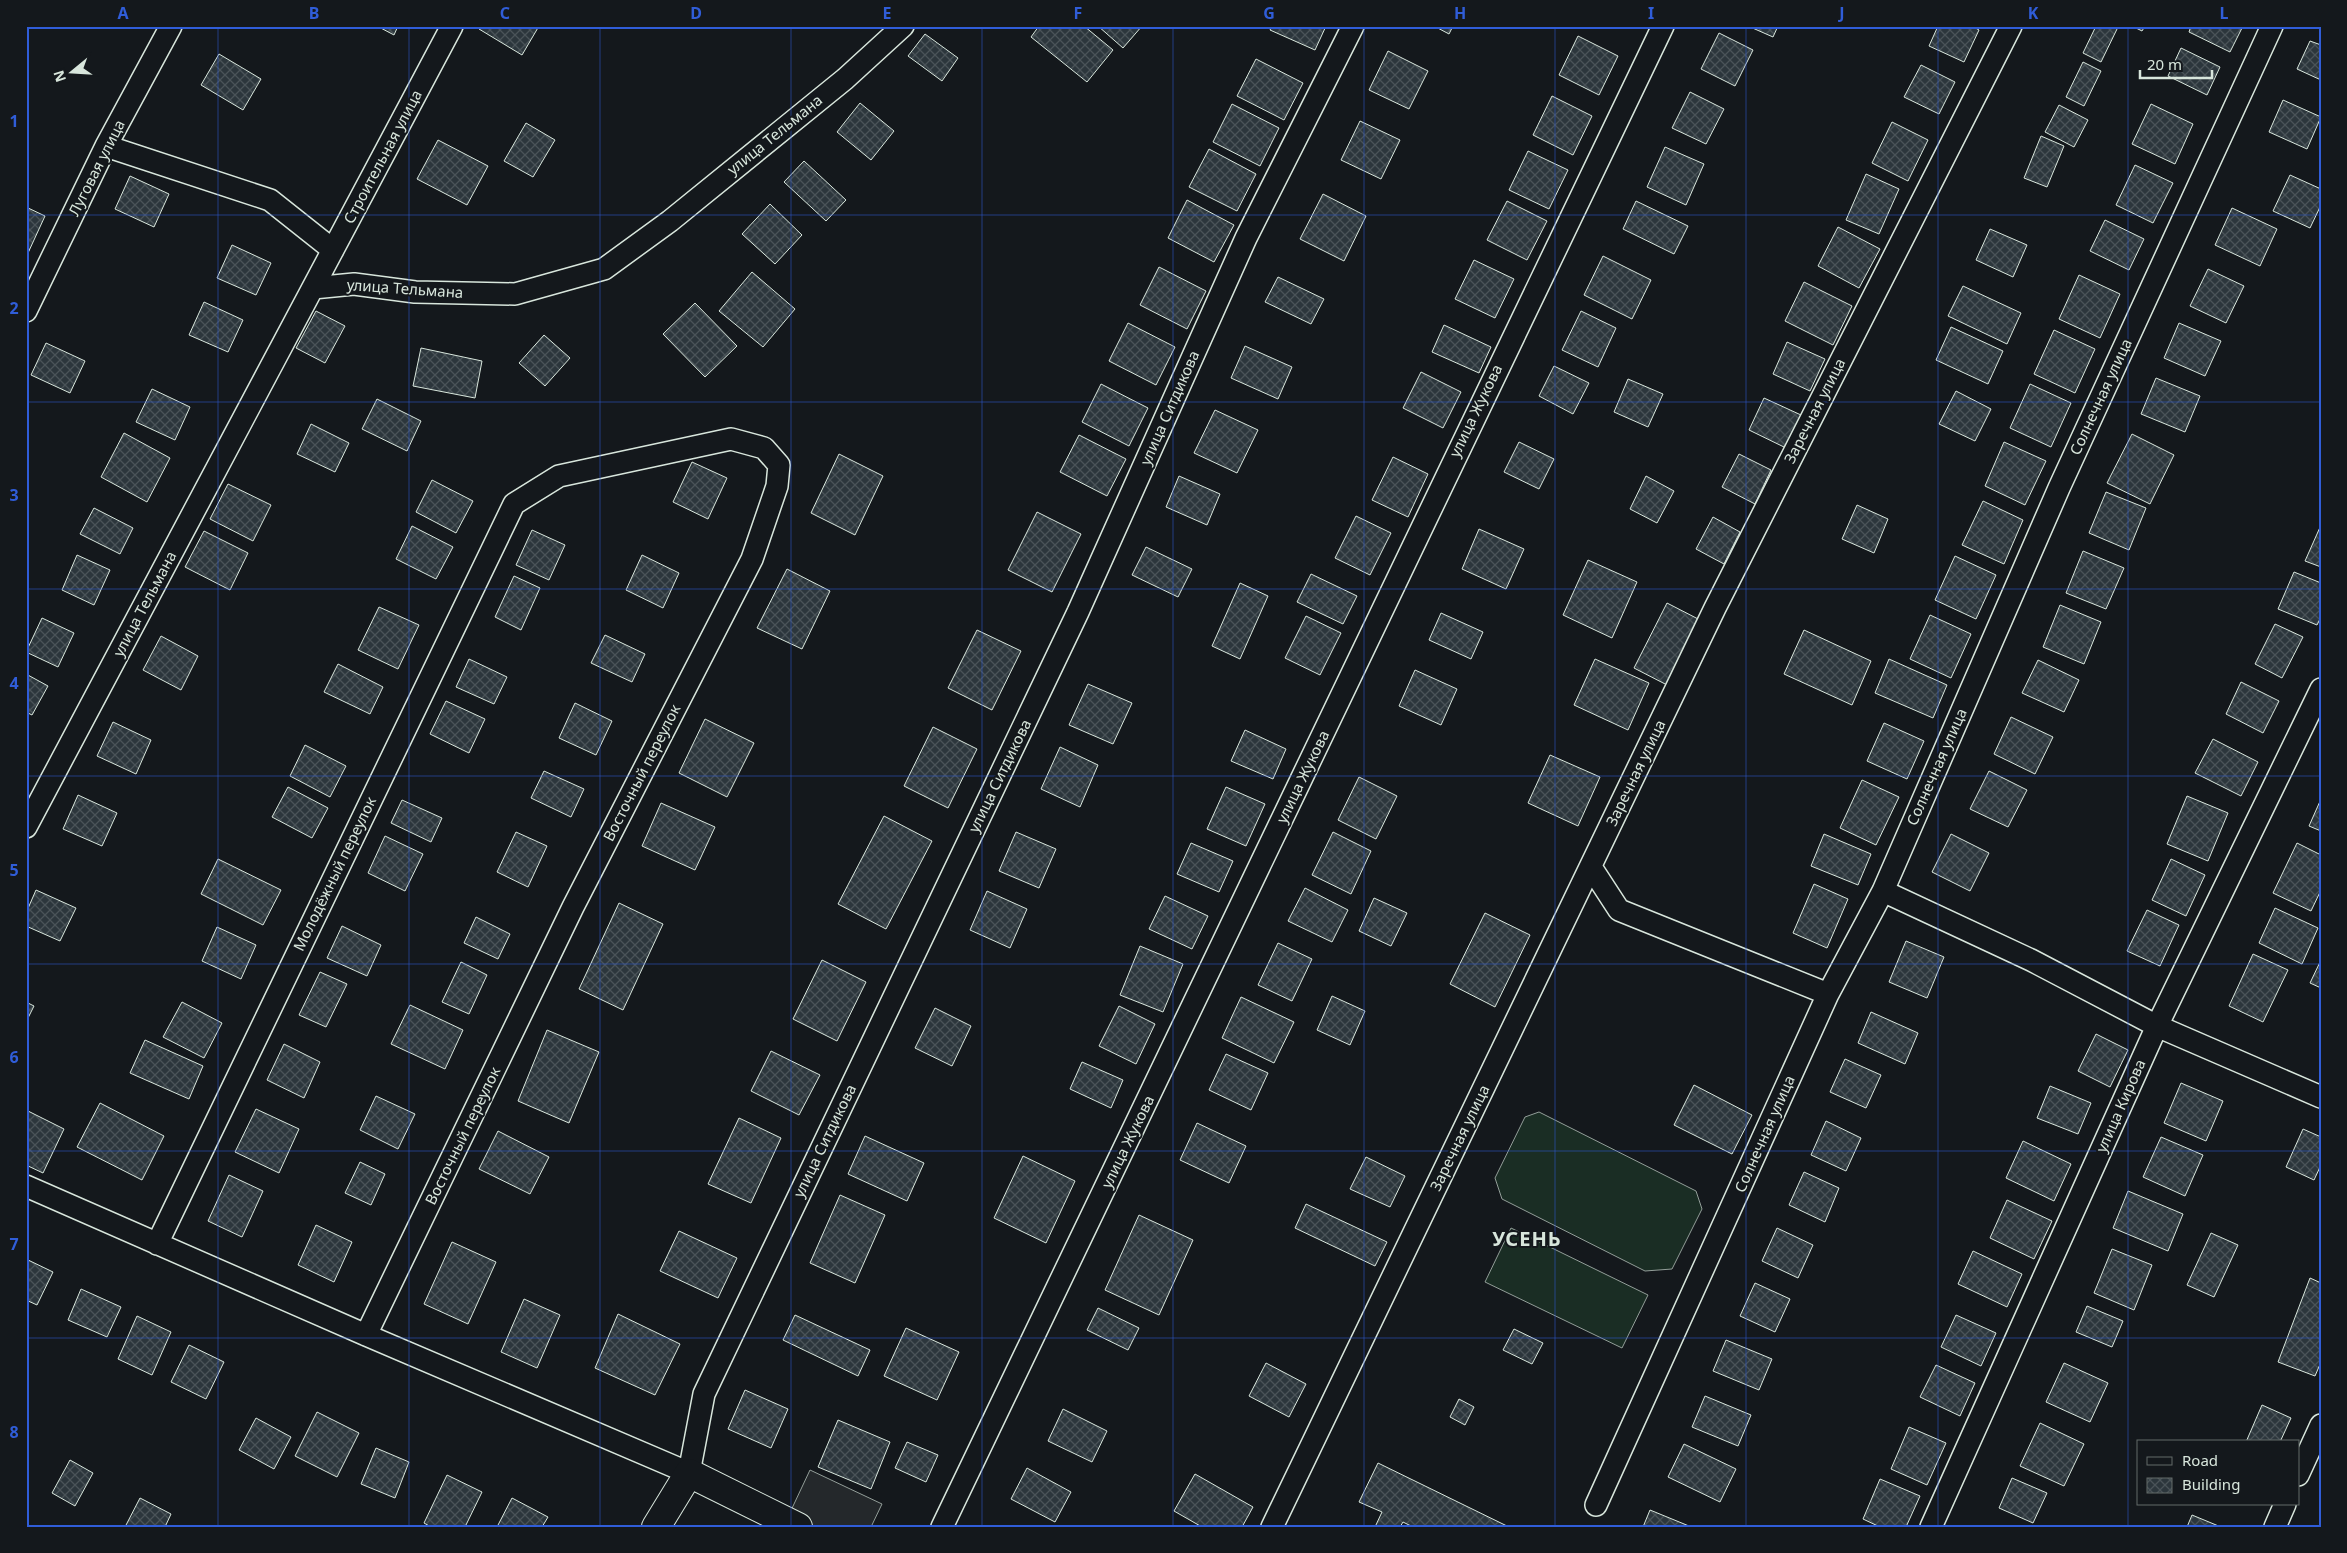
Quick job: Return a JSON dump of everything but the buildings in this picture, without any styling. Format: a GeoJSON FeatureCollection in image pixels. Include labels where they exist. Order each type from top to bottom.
{"type":"FeatureCollection","features":[{"type":"Feature","properties":{"kind":"street","name":"Луговая улица"},"geometry":{"type":"LineString","coordinates":[[26,311],[106,146],[171,26]]}},
{"type":"Feature","properties":{"kind":"street","name":"Строительная улица"},"geometry":{"type":"LineString","coordinates":[[313,288],[452,26]]}},
{"type":"Feature","properties":{"kind":"street","name":"улица Ситдикова"},"geometry":{"type":"LineString","coordinates":[[656,1527],[689,1473],[704,1394],[1078,612],[1246,238],[1352,26]]}},
{"type":"Feature","properties":{"kind":"street","name":"улица Жукова"},"geometry":{"type":"LineString","coordinates":[[942,1527],[1328,725],[1446,474],[1663,26]]}},
{"type":"Feature","properties":{"kind":"street","name":"Заречная улица"},"geometry":{"type":"LineString","coordinates":[[1272,1527],[1715,608],[2011,26]]}},
{"type":"Feature","properties":{"kind":"street","name":"Солнечная улица"},"geometry":{"type":"LineString","coordinates":[[1596,1505],[1828,994],[1883,891],[2059,488],[2272,26]]}},
{"type":"Feature","properties":{"kind":"street","name":"улица Тельмана"},"geometry":{"type":"LineString","coordinates":[[26,827],[313,288],[354,284],[415,292],[514,294],[604,269],[678,215],[844,79],[891,31]]}},
{"type":"Feature","properties":{"kind":"street"},"geometry":{"type":"LineString","coordinates":[[106,146],[270,200],[333,250]]}},
{"type":"Feature","properties":{"kind":"street","name":"Восточный переулок"},"geometry":{"type":"LineString","coordinates":[[366,1336],[573,907],[752,559],[777,486],[779,466],[764,448],[732,439],[559,476],[514,504]]}},
{"type":"Feature","properties":{"kind":"street","name":"Молодёжный переулок"},"geometry":{"type":"LineString","coordinates":[[157,1244],[514,504]]}},
{"type":"Feature","properties":{"kind":"street","name":"улица Кирова"},"geometry":{"type":"LineString","coordinates":[[1931,1527],[2158,1026],[2321,689]]}},
{"type":"Feature","properties":{"kind":"street"},"geometry":{"type":"LineString","coordinates":[[1591,867],[1619,910],[1828,994]]}},
{"type":"Feature","properties":{"kind":"street"},"geometry":{"type":"LineString","coordinates":[[1883,891],[2031,960],[2158,1026],[2321,1097]]}},
{"type":"Feature","properties":{"kind":"street"},"geometry":{"type":"LineString","coordinates":[[26,1186],[366,1336],[689,1473],[798,1527]]}},
{"type":"Feature","properties":{"kind":"street"},"geometry":{"type":"LineString","coordinates":[[2300,1471],[2321,1425]]}},
{"type":"Feature","properties":{"kind":"street"},"geometry":{"type":"LineString","coordinates":[[2275,1527],[2284,1506]]}},
{"type":"Feature","properties":{"kind":"green space"},"geometry":{"type":"Polygon","coordinates":[[[1539,1112],[1696,1191],[1702,1209],[1672,1269],[1645,1271],[1502,1199],[1495,1178],[1525,1117],[1539,1112]]]}},
{"type":"Feature","properties":{"kind":"green space"},"geometry":{"type":"Polygon","coordinates":[[[1511,1228],[1648,1295],[1622,1348],[1485,1282],[1511,1228]]]}},
{"type":"Feature","properties":{"kind":"shaded area"},"geometry":{"type":"Polygon","coordinates":[[[810,1470],[882,1504],[871,1527],[798,1527],[786,1521],[810,1470]]]}},
{"type":"Feature","properties":{"kind":"district","name":"УСЕНЬ"},"geometry":{"type":"Point","coordinates":[1527,1239]}}]}
